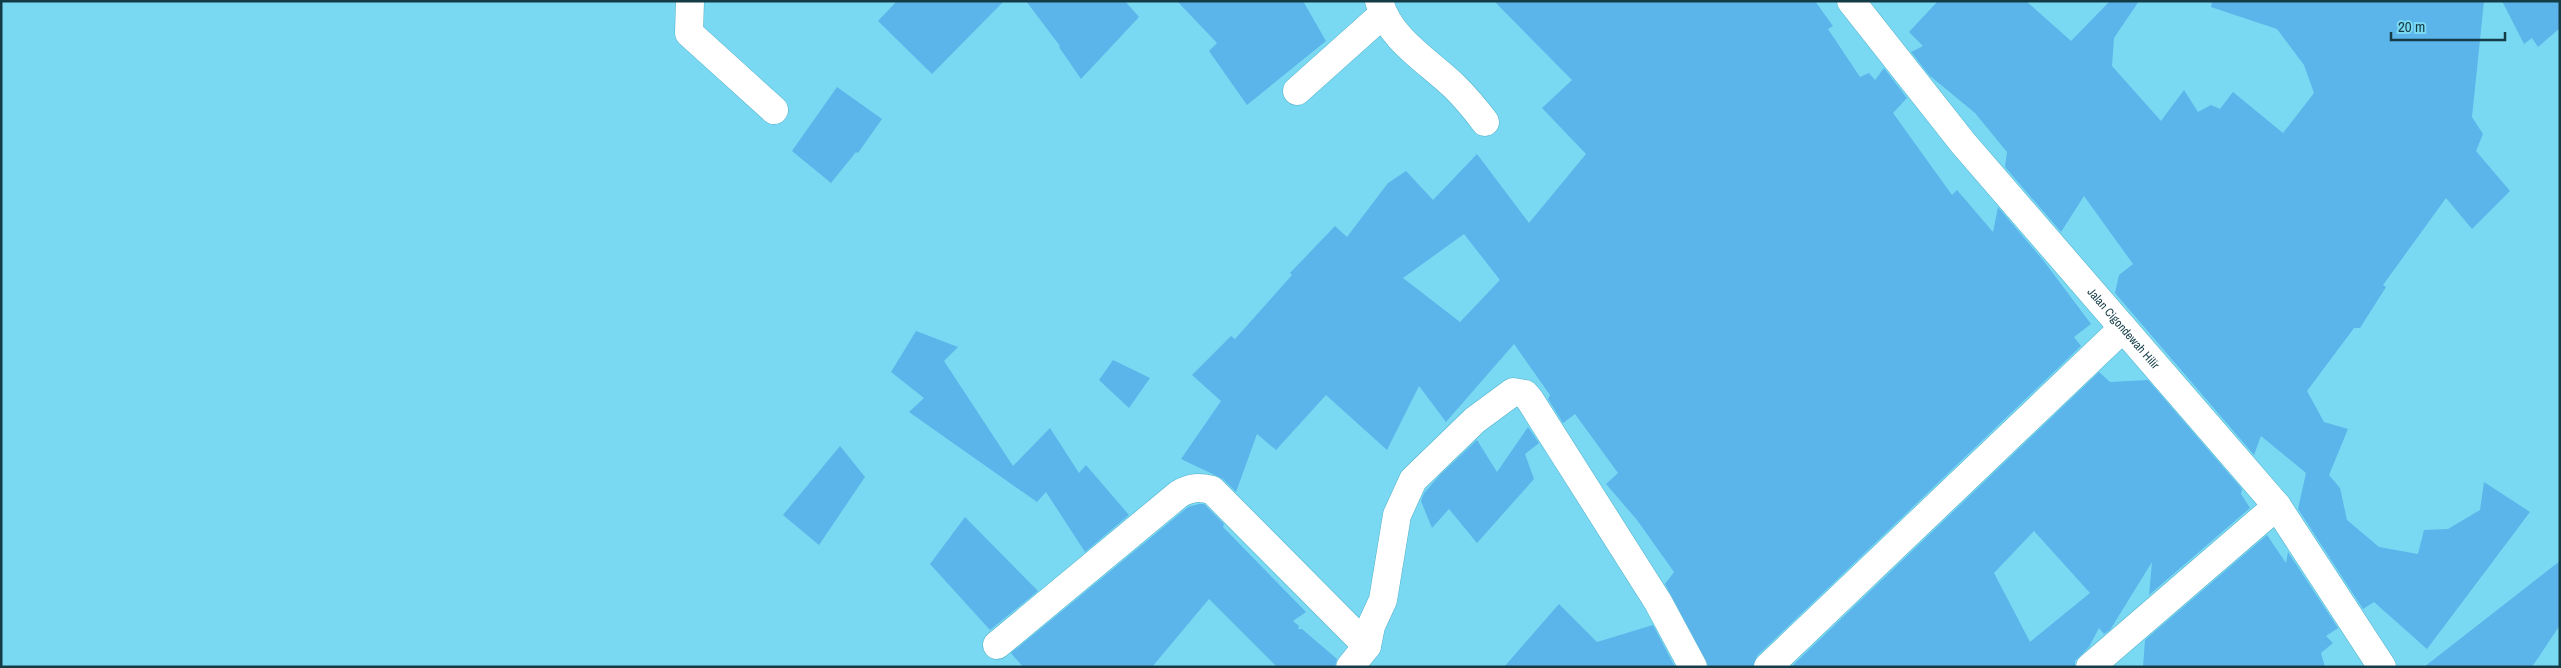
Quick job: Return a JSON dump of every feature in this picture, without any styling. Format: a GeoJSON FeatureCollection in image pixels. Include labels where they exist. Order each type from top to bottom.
{"type":"FeatureCollection","features":[{"type":"Feature","properties":{"kind":"street"},"geometry":{"type":"LineString","coordinates":[[690,1],[689,34],[774,110]]}},
{"type":"Feature","properties":{"kind":"street","name":"Jalan Cigondewah Hilir"},"geometry":{"type":"LineString","coordinates":[[1851,1],[1963,143],[2277,506],[2382,667]]}},
{"type":"Feature","properties":{"kind":"street"},"geometry":{"type":"LineString","coordinates":[[1297,91],[1381,8],[1406,44],[1456,88],[1485,122]]}},
{"type":"Feature","properties":{"kind":"street"},"geometry":{"type":"LineString","coordinates":[[1768,667],[2123,328]]}},
{"type":"Feature","properties":{"kind":"street"},"geometry":{"type":"LineString","coordinates":[[1350,667],[1367,646],[1371,626],[1382,600],[1397,515],[1413,480],[1475,420],[1514,392],[1525,394],[1536,408],[1658,602],[1693,667]]}},
{"type":"Feature","properties":{"kind":"street"},"geometry":{"type":"LineString","coordinates":[[997,645],[1179,494],[1190,488],[1202,487],[1212,490],[1367,646]]}},
{"type":"Feature","properties":{"kind":"street"},"geometry":{"type":"LineString","coordinates":[[2090,667],[2277,506]]}},
{"type":"Feature","properties":{"kind":"building"},"geometry":{"type":"Polygon","coordinates":[[[897,1],[1004,1],[932,74],[878,21],[897,1]]]}},
{"type":"Feature","properties":{"kind":"building"},"geometry":{"type":"Polygon","coordinates":[[[1026,1],[1125,1],[1139,17],[1081,79],[1060,46],[1026,1]]]}},
{"type":"Feature","properties":{"kind":"building"},"geometry":{"type":"Polygon","coordinates":[[[1177,1],[1303,1],[1326,41],[1247,105],[1209,51],[1217,43],[1177,1]]]}},
{"type":"Feature","properties":{"kind":"building"},"geometry":{"type":"Polygon","coordinates":[[[1494,1],[1815,1],[1833,26],[1828,29],[1860,77],[1869,73],[1875,80],[1884,68],[1907,98],[1893,113],[1952,195],[1957,190],[1993,232],[1998,207],[2043,260],[2091,324],[2074,337],[2081,346],[1757,656],[1753,667],[1709,667],[1665,584],[1674,572],[1637,520],[1606,484],[1618,473],[1575,414],[1563,423],[1548,399],[1550,395],[1514,344],[1446,422],[1419,386],[1387,450],[1326,395],[1276,450],[1257,434],[1236,492],[1223,479],[1181,459],[1221,401],[1192,375],[1231,336],[1235,339],[1292,275],[1290,273],[1335,226],[1347,237],[1388,183],[1406,171],[1433,200],[1477,154],[1529,223],[1586,154],[1542,108],[1572,80],[1494,1]],[[1464,234],[1403,278],[1460,322],[1500,280],[1464,234]]]}},
{"type":"Feature","properties":{"kind":"building"},"geometry":{"type":"Polygon","coordinates":[[[1938,1],[2026,1],[2071,41],[2110,1],[2139,1],[2114,38],[2112,66],[2161,121],[2184,90],[2198,112],[2211,105],[2220,109],[2233,92],[2283,133],[2314,93],[2304,65],[2277,29],[2211,7],[2212,1],[2484,1],[2472,117],[2483,134],[2476,151],[2510,191],[2472,229],[2446,198],[2383,285],[2386,287],[2360,328],[2354,328],[2307,391],[2324,422],[2348,429],[2329,475],[2340,488],[2347,520],[2379,547],[2418,554],[2424,530],[2448,529],[2480,510],[2484,482],[2530,512],[2427,649],[2374,602],[2363,609],[2298,509],[2306,473],[2261,436],[2254,455],[2115,293],[2119,275],[2133,264],[2084,196],[2061,232],[2005,167],[2007,152],[1975,113],[1929,75],[1911,52],[1923,46],[1909,32],[1938,1]]]}},
{"type":"Feature","properties":{"kind":"building"},"geometry":{"type":"Polygon","coordinates":[[[2502,1],[2560,1],[2560,28],[2538,47],[2532,38],[2524,44],[2502,1]]]}},
{"type":"Feature","properties":{"kind":"building"},"geometry":{"type":"Polygon","coordinates":[[[837,87],[882,119],[858,153],[856,152],[831,183],[792,151],[837,87]]]}},
{"type":"Feature","properties":{"kind":"building"},"geometry":{"type":"Polygon","coordinates":[[[916,331],[958,347],[944,361],[1013,466],[1050,428],[1079,473],[1086,465],[1129,515],[1085,552],[1046,492],[1037,502],[909,412],[924,398],[891,372],[916,331]]]}},
{"type":"Feature","properties":{"kind":"building"},"geometry":{"type":"Polygon","coordinates":[[[1113,360],[1150,378],[1129,408],[1099,380],[1113,360]]]}},
{"type":"Feature","properties":{"kind":"building"},"geometry":{"type":"Polygon","coordinates":[[[2099,372],[2110,382],[2148,380],[2242,489],[2241,494],[2250,508],[2149,595],[2152,562],[2110,630],[2104,634],[2099,628],[2089,647],[2075,661],[2075,667],[1791,667],[2099,372]],[[2034,531],[1994,573],[2030,642],[2090,593],[2034,531]]]}},
{"type":"Feature","properties":{"kind":"building"},"geometry":{"type":"Polygon","coordinates":[[[1528,427],[1539,443],[1525,454],[1534,479],[1477,543],[1449,509],[1432,528],[1421,501],[1424,493],[1441,474],[1477,440],[1497,472],[1528,427]]]}},
{"type":"Feature","properties":{"kind":"building"},"geometry":{"type":"Polygon","coordinates":[[[840,446],[865,477],[819,545],[783,515],[840,446]]]}},
{"type":"Feature","properties":{"kind":"building"},"geometry":{"type":"Polygon","coordinates":[[[1204,504],[1224,524],[1223,527],[1306,612],[1293,621],[1299,626],[1298,629],[1302,629],[1337,659],[1335,667],[1277,667],[1209,599],[1152,667],[1023,667],[1011,653],[1188,507],[1204,504]]]}},
{"type":"Feature","properties":{"kind":"building"},"geometry":{"type":"Polygon","coordinates":[[[965,517],[1038,591],[990,630],[930,564],[965,517]]]}},
{"type":"Feature","properties":{"kind":"building"},"geometry":{"type":"Polygon","coordinates":[[[2267,535],[2286,563],[2288,552],[2338,628],[2326,636],[2333,643],[2321,653],[2325,667],[2143,667],[2145,640],[2267,535]]]}},
{"type":"Feature","properties":{"kind":"building"},"geometry":{"type":"Polygon","coordinates":[[[2560,561],[2560,625],[2532,667],[2424,667],[2560,561]]]}},
{"type":"Feature","properties":{"kind":"building"},"geometry":{"type":"Polygon","coordinates":[[[1559,604],[1597,642],[1653,625],[1675,667],[1504,667],[1559,604]]]}}]}
